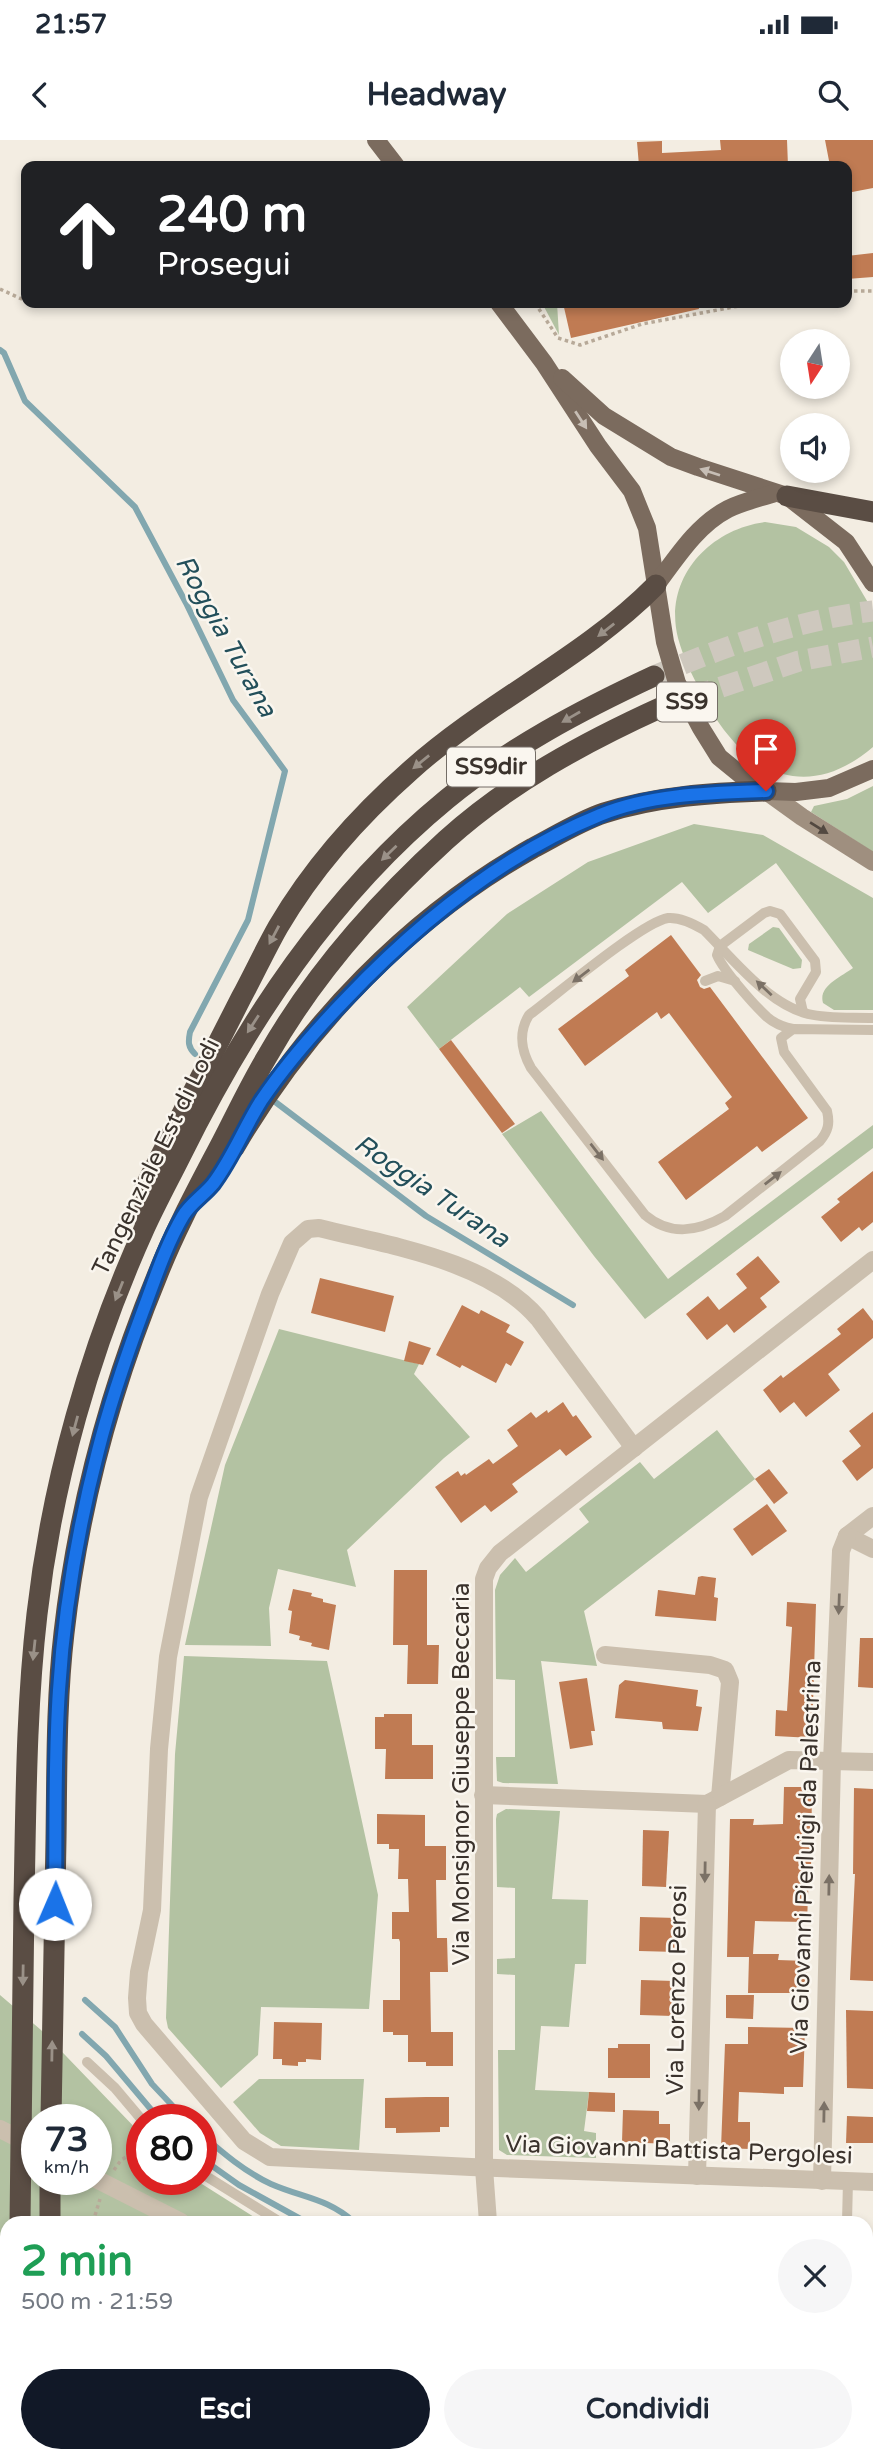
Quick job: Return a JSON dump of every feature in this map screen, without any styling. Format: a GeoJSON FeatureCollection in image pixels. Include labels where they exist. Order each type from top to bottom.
{"type":"FeatureCollection","features":[{"type":"Feature","properties":{"kind":"highway"},"geometry":{"type":"LineString","coordinates":[[781,494],[873,512]]}},
{"type":"Feature","properties":{"kind":"highway"},"geometry":{"type":"LineString","coordinates":[[145,1228],[145,1187],[279,926],[317,871],[368,811],[411,769],[481,714],[596,638],[631,611],[656,585]]}},
{"type":"Feature","properties":{"kind":"highway","name":"Tangenziale Est di Lodi"},"geometry":{"type":"LineString","coordinates":[[20,2216],[27,1729],[38,1611],[59,1488],[90,1372],[115,1299],[145,1228],[213,1091],[258,1016],[316,935],[380,861],[447,799],[487,770],[538,736],[595,704],[654,676]]}},
{"type":"Feature","properties":{"kind":"highway","name":"Tangenziale Est di Lodi"},"geometry":{"type":"LineString","coordinates":[[51,2104],[59,1692],[64,1632],[84,1514],[116,1386],[157,1274],[185,1213],[268,1054],[335,955],[449,837],[540,770],[599,735],[662,707]]}},
{"type":"Feature","properties":{"kind":"highway"},"geometry":{"type":"LineString","coordinates":[[185,1213],[214,1183],[262,1101],[310,1037],[430,918],[473,885],[564,831],[602,814],[641,802],[681,796],[766,791]]}},
{"type":"Feature","properties":{"kind":"highway"},"geometry":{"type":"LineString","coordinates":[[50,2195],[50,2216]]}},
{"type":"Feature","properties":{"kind":"main road"},"geometry":{"type":"LineString","coordinates":[[376,140],[393,161]]}},
{"type":"Feature","properties":{"kind":"main road"},"geometry":{"type":"LineString","coordinates":[[503,308],[632,491],[647,528],[656,585]]}},
{"type":"Feature","properties":{"kind":"main road"},"geometry":{"type":"LineString","coordinates":[[544,363],[604,416],[671,457],[781,494],[846,542],[873,583]]}},
{"type":"Feature","properties":{"kind":"main road"},"geometry":{"type":"LineString","coordinates":[[656,585],[704,526],[728,509],[781,494]]}},
{"type":"Feature","properties":{"kind":"main road","name":"SS9"},"geometry":{"type":"LineString","coordinates":[[656,585],[665,642],[677,683],[701,728],[719,757],[766,791]]}},
{"type":"Feature","properties":{"kind":"main road"},"geometry":{"type":"LineString","coordinates":[[766,791],[796,792],[829,788],[873,769]]}},
{"type":"Feature","properties":{"kind":"street"},"geometry":{"type":"LineString","coordinates":[[766,791],[873,862]]}},
{"type":"Feature","properties":{"kind":"street","name":"Via Giovanni Battista Pergolesi"},"geometry":{"type":"LineString","coordinates":[[634,1448],[538,1318],[514,1296],[462,1267],[439,1258],[319,1228],[308,1229],[300,1234],[292,1244],[270,1294],[199,1497],[168,1657],[159,1749],[152,1910],[139,1972],[138,2013],[144,2024],[244,2141],[270,2157],[484,2168],[873,2182]]}},
{"type":"Feature","properties":{"kind":"street","name":"Via Monsignor Giuseppe Beccaria"},"geometry":{"type":"LineString","coordinates":[[488,2216],[484,2168],[483,1795],[484,1579],[488,1568],[500,1553],[873,1260]]}},
{"type":"Feature","properties":{"kind":"street"},"geometry":{"type":"LineString","coordinates":[[873,1516],[847,1536],[873,1549]]}},
{"type":"Feature","properties":{"kind":"street","name":"Via Giovanni Pierluigi da Palestrina"},"geometry":{"type":"LineString","coordinates":[[822,2180],[832,1760],[841,1551],[847,1536]]}},
{"type":"Feature","properties":{"kind":"street","name":"Via Lorenzo Perosi"},"geometry":{"type":"LineString","coordinates":[[605,1655],[710,1665],[725,1670],[730,1682],[714,1801],[697,2176]]}},
{"type":"Feature","properties":{"kind":"street"},"geometry":{"type":"LineString","coordinates":[[483,1795],[714,1801],[789,1760],[873,1762]]}},
{"type":"Feature","properties":{"kind":"street"},"geometry":{"type":"LineString","coordinates":[[0,2129],[21,2140]]}},
{"type":"Feature","properties":{"kind":"street"},"geometry":{"type":"LineString","coordinates":[[112,2187],[169,2216]]}},
{"type":"Feature","properties":{"kind":"lane"},"geometry":{"type":"LineString","coordinates":[[803,1012],[800,999],[813,980],[815,961],[780,914],[770,911],[764,913],[720,946],[717,955],[735,981],[767,1017],[781,1026],[793,1029],[873,1030]]}},
{"type":"Feature","properties":{"kind":"lane"},"geometry":{"type":"LineString","coordinates":[[793,1029],[781,1038],[784,1052],[827,1111],[827,1133],[725,1216],[709,1225],[676,1230],[664,1228],[645,1215],[531,1068],[521,1043],[524,1023],[529,1015],[646,927],[670,918],[693,923],[778,1001],[803,1012],[825,1017],[873,1018]]}},
{"type":"Feature","properties":{"kind":"lane"},"geometry":{"type":"LineString","coordinates":[[705,981],[718,976],[735,981]]}},
{"type":"Feature","properties":{"kind":"lane"},"geometry":{"type":"LineString","coordinates":[[87,2062],[128,2104]]}},
{"type":"Feature","properties":{"kind":"lane"},"geometry":{"type":"LineString","coordinates":[[847,2216],[848,2181]]}},
{"type":"Feature","properties":{"kind":"lane"},"geometry":{"type":"LineString","coordinates":[[217,2183],[270,2216]]}},
{"type":"Feature","properties":{"kind":"path"},"geometry":{"type":"LineString","coordinates":[[0,289],[21,299]]}},
{"type":"Feature","properties":{"kind":"path"},"geometry":{"type":"LineString","coordinates":[[852,291],[873,290]]}},
{"type":"Feature","properties":{"kind":"path"},"geometry":{"type":"LineString","coordinates":[[538,308],[558,338],[580,345],[642,324],[728,308]]}},
{"type":"Feature","properties":{"kind":"green space"},"geometry":{"type":"Polygon","coordinates":[[[545,308],[557,308],[559,335],[545,308]]]}},
{"type":"Feature","properties":{"kind":"green space"},"geometry":{"type":"Polygon","coordinates":[[[765,522],[796,527],[829,547],[844,562],[873,611],[873,747],[846,765],[820,775],[796,776],[773,771],[752,758],[733,741],[701,692],[678,638],[675,616],[677,596],[684,577],[695,560],[709,546],[726,535],[765,522]]]}},
{"type":"Feature","properties":{"kind":"green space"},"geometry":{"type":"Polygon","coordinates":[[[873,786],[873,852],[811,812],[814,806],[847,799],[873,786]]]}},
{"type":"Feature","properties":{"kind":"green space"},"geometry":{"type":"Polygon","coordinates":[[[694,824],[763,835],[873,898],[873,1010],[834,1010],[823,1003],[822,997],[827,987],[853,968],[776,863],[708,913],[682,882],[529,997],[520,987],[439,1049],[407,1007],[507,914],[588,862],[694,824]]]}},
{"type":"Feature","properties":{"kind":"green space"},"geometry":{"type":"Polygon","coordinates":[[[773,927],[779,928],[802,960],[801,968],[793,969],[748,950],[749,944],[773,927]]]}},
{"type":"Feature","properties":{"kind":"green space"},"geometry":{"type":"Polygon","coordinates":[[[541,1111],[668,1279],[873,1125],[873,1148],[645,1319],[502,1134],[541,1111]]]}},
{"type":"Feature","properties":{"kind":"green space"},"geometry":{"type":"Polygon","coordinates":[[[279,1329],[419,1364],[414,1374],[470,1437],[444,1458],[347,1550],[356,1587],[278,1569],[269,1608],[271,1646],[185,1645],[225,1465],[279,1329]]]}},
{"type":"Feature","properties":{"kind":"green space"},"geometry":{"type":"Polygon","coordinates":[[[717,1430],[755,1479],[584,1611],[597,1666],[541,1661],[558,1784],[497,1781],[496,1757],[515,1757],[515,1680],[496,1679],[495,1590],[500,1575],[515,1558],[526,1572],[589,1522],[579,1509],[640,1462],[654,1479],[717,1430]]]}},
{"type":"Feature","properties":{"kind":"green space"},"geometry":{"type":"Polygon","coordinates":[[[184,1656],[327,1661],[378,1895],[369,2009],[261,2007],[258,2055],[221,2088],[168,2028],[166,2018],[175,1754],[184,1656]]]}},
{"type":"Feature","properties":{"kind":"green space"},"geometry":{"type":"Polygon","coordinates":[[[506,1809],[560,1811],[552,1899],[588,1900],[586,1964],[575,1964],[569,2027],[541,2026],[535,2090],[589,2092],[584,2131],[596,2133],[596,2158],[507,2155],[499,2150],[498,2050],[515,2050],[515,1975],[497,1974],[497,1959],[515,1958],[515,1888],[497,1887],[496,1819],[497,1814],[506,1809]]]}},
{"type":"Feature","properties":{"kind":"green space"},"geometry":{"type":"Polygon","coordinates":[[[0,1995],[41,2030],[126,2118],[126,2195],[217,2194],[253,2216],[0,2216],[0,1995]]]}},
{"type":"Feature","properties":{"kind":"green space"},"geometry":{"type":"Polygon","coordinates":[[[259,2079],[364,2079],[359,2150],[281,2146],[260,2133],[233,2102],[259,2079]]]}},
{"type":"Feature","properties":{"kind":"building"},"geometry":{"type":"Polygon","coordinates":[[[720,140],[787,140],[788,161],[639,161],[637,142],[662,141],[662,153],[721,150],[720,140]]]}},
{"type":"Feature","properties":{"kind":"building"},"geometry":{"type":"Polygon","coordinates":[[[825,140],[873,140],[873,188],[852,192],[852,161],[829,161],[825,140]]]}},
{"type":"Feature","properties":{"kind":"building"},"geometry":{"type":"Polygon","coordinates":[[[873,253],[873,277],[852,279],[852,255],[873,253]]]}},
{"type":"Feature","properties":{"kind":"building"},"geometry":{"type":"Polygon","coordinates":[[[564,308],[699,308],[699,309],[571,338],[564,308]]]}},
{"type":"Feature","properties":{"kind":"building"},"geometry":{"type":"Polygon","coordinates":[[[671,935],[701,975],[697,980],[700,987],[710,987],[808,1118],[762,1152],[757,1146],[686,1200],[658,1162],[729,1109],[725,1103],[732,1097],[669,1013],[661,1019],[657,1012],[585,1066],[558,1029],[629,976],[625,970],[671,935]]]}},
{"type":"Feature","properties":{"kind":"building"},"geometry":{"type":"Polygon","coordinates":[[[451,1040],[515,1124],[502,1133],[439,1049],[451,1040]]]}},
{"type":"Feature","properties":{"kind":"building"},"geometry":{"type":"Polygon","coordinates":[[[873,1171],[873,1222],[862,1231],[859,1227],[841,1242],[821,1217],[840,1202],[837,1199],[873,1171]]]}},
{"type":"Feature","properties":{"kind":"building"},"geometry":{"type":"Polygon","coordinates":[[[758,1256],[780,1282],[760,1298],[767,1307],[734,1333],[727,1324],[707,1340],[686,1314],[708,1296],[719,1310],[747,1288],[736,1274],[758,1256]]]}},
{"type":"Feature","properties":{"kind":"building"},"geometry":{"type":"Polygon","coordinates":[[[320,1278],[394,1296],[385,1332],[311,1313],[320,1278]]]}},
{"type":"Feature","properties":{"kind":"building"},"geometry":{"type":"Polygon","coordinates":[[[462,1305],[479,1314],[481,1310],[510,1325],[506,1332],[524,1342],[511,1366],[506,1363],[496,1383],[436,1355],[462,1305]]]}},
{"type":"Feature","properties":{"kind":"building"},"geometry":{"type":"Polygon","coordinates":[[[863,1308],[873,1321],[873,1338],[828,1374],[840,1390],[806,1417],[794,1402],[780,1413],[763,1390],[841,1334],[837,1329],[863,1308]]]}},
{"type":"Feature","properties":{"kind":"building"},"geometry":{"type":"Polygon","coordinates":[[[409,1341],[431,1348],[423,1365],[404,1361],[409,1341]]]}},
{"type":"Feature","properties":{"kind":"building"},"geometry":{"type":"Polygon","coordinates":[[[563,1402],[592,1437],[566,1456],[560,1449],[512,1484],[518,1492],[491,1512],[485,1505],[461,1523],[435,1487],[458,1471],[461,1476],[465,1473],[466,1475],[489,1459],[493,1464],[518,1446],[507,1430],[531,1412],[536,1418],[563,1402]]]}},
{"type":"Feature","properties":{"kind":"building"},"geometry":{"type":"Polygon","coordinates":[[[873,1412],[873,1468],[857,1481],[842,1461],[861,1446],[849,1431],[873,1412]]]}},
{"type":"Feature","properties":{"kind":"building"},"geometry":{"type":"Polygon","coordinates":[[[769,1469],[788,1493],[774,1504],[755,1479],[769,1469]]]}},
{"type":"Feature","properties":{"kind":"building"},"geometry":{"type":"Polygon","coordinates":[[[767,1504],[787,1531],[752,1556],[733,1529],[767,1504]]]}},
{"type":"Feature","properties":{"kind":"building"},"geometry":{"type":"Polygon","coordinates":[[[394,1570],[427,1570],[427,1645],[439,1645],[438,1684],[407,1684],[408,1645],[393,1645],[394,1570]]]}},
{"type":"Feature","properties":{"kind":"building"},"geometry":{"type":"Polygon","coordinates":[[[698,1577],[716,1578],[716,1621],[655,1616],[658,1590],[695,1595],[698,1577]]]}},
{"type":"Feature","properties":{"kind":"building"},"geometry":{"type":"Polygon","coordinates":[[[293,1589],[312,1593],[311,1596],[323,1599],[323,1602],[336,1605],[329,1650],[311,1646],[312,1643],[299,1640],[300,1636],[289,1633],[292,1611],[288,1610],[293,1589]]]}},
{"type":"Feature","properties":{"kind":"building"},"geometry":{"type":"Polygon","coordinates":[[[787,1602],[816,1604],[812,1738],[775,1736],[776,1710],[787,1711],[792,1627],[786,1626],[787,1602]]]}},
{"type":"Feature","properties":{"kind":"building"},"geometry":{"type":"Polygon","coordinates":[[[860,1638],[873,1638],[873,1688],[858,1687],[860,1638]]]}},
{"type":"Feature","properties":{"kind":"building"},"geometry":{"type":"Polygon","coordinates":[[[587,1678],[595,1731],[591,1731],[593,1745],[570,1749],[559,1682],[587,1678]]]}},
{"type":"Feature","properties":{"kind":"building"},"geometry":{"type":"Polygon","coordinates":[[[625,1680],[698,1690],[696,1706],[702,1707],[698,1731],[663,1729],[662,1722],[615,1718],[619,1685],[625,1680]]]}},
{"type":"Feature","properties":{"kind":"building"},"geometry":{"type":"Polygon","coordinates":[[[384,1714],[412,1714],[412,1745],[433,1745],[433,1779],[385,1779],[386,1749],[375,1749],[375,1717],[384,1717],[384,1714]]]}},
{"type":"Feature","properties":{"kind":"building"},"geometry":{"type":"Polygon","coordinates":[[[784,1787],[812,1787],[811,1871],[807,1922],[755,1921],[753,1954],[779,1954],[778,1960],[807,1961],[806,1993],[748,1993],[749,1957],[727,1957],[730,1819],[754,1819],[753,1825],[783,1824],[784,1787]]]}},
{"type":"Feature","properties":{"kind":"building"},"geometry":{"type":"Polygon","coordinates":[[[854,1788],[873,1789],[873,1981],[850,1980],[855,1874],[854,1788]]]}},
{"type":"Feature","properties":{"kind":"building"},"geometry":{"type":"Polygon","coordinates":[[[377,1814],[425,1815],[425,1846],[446,1846],[446,1880],[436,1880],[437,1938],[447,1938],[448,1972],[430,1972],[431,2032],[453,2032],[453,2066],[426,2066],[426,2062],[408,2062],[408,2035],[383,2032],[383,2000],[400,2000],[400,1942],[399,1939],[392,1939],[392,1912],[409,1912],[408,1879],[398,1879],[399,1849],[389,1849],[389,1844],[377,1844],[377,1814]]]}},
{"type":"Feature","properties":{"kind":"building"},"geometry":{"type":"Polygon","coordinates":[[[643,1830],[669,1831],[666,1887],[642,1886],[643,1830]]]}},
{"type":"Feature","properties":{"kind":"building"},"geometry":{"type":"Polygon","coordinates":[[[640,1917],[677,1918],[677,1952],[639,1951],[640,1917]]]}},
{"type":"Feature","properties":{"kind":"building"},"geometry":{"type":"Polygon","coordinates":[[[641,1980],[674,1981],[673,2016],[640,2015],[641,1980]]]}},
{"type":"Feature","properties":{"kind":"building"},"geometry":{"type":"Polygon","coordinates":[[[726,1995],[754,1995],[753,2019],[726,2018],[726,1995]]]}},
{"type":"Feature","properties":{"kind":"building"},"geometry":{"type":"Polygon","coordinates":[[[846,2010],[873,2011],[873,2089],[847,2088],[846,2010]]]}},
{"type":"Feature","properties":{"kind":"building"},"geometry":{"type":"Polygon","coordinates":[[[274,2022],[322,2023],[321,2060],[306,2059],[306,2062],[298,2062],[298,2066],[282,2065],[282,2059],[273,2059],[274,2022]]]}},
{"type":"Feature","properties":{"kind":"building"},"geometry":{"type":"Polygon","coordinates":[[[748,2027],[805,2028],[803,2087],[784,2087],[784,2094],[739,2092],[738,2122],[750,2122],[750,2149],[721,2148],[725,2044],[748,2044],[748,2027]]]}},
{"type":"Feature","properties":{"kind":"building"},"geometry":{"type":"Polygon","coordinates":[[[618,2044],[650,2044],[650,2078],[608,2078],[608,2048],[618,2048],[618,2044]]]}},
{"type":"Feature","properties":{"kind":"building"},"geometry":{"type":"Polygon","coordinates":[[[589,2092],[615,2093],[615,2112],[587,2111],[589,2092]]]}},
{"type":"Feature","properties":{"kind":"building"},"geometry":{"type":"Polygon","coordinates":[[[449,2097],[449,2127],[440,2127],[440,2132],[396,2133],[396,2128],[385,2128],[385,2098],[449,2097]]]}},
{"type":"Feature","properties":{"kind":"building"},"geometry":{"type":"Polygon","coordinates":[[[623,2110],[659,2111],[659,2124],[670,2124],[670,2144],[622,2142],[623,2110]]]}},
{"type":"Feature","properties":{"kind":"building"},"geometry":{"type":"Polygon","coordinates":[[[847,2116],[873,2117],[873,2143],[846,2143],[847,2116]]]}},
{"type":"Feature","properties":{"kind":"waterway","name":"Roggia Turana"},"geometry":{"type":"LineString","coordinates":[[0,350],[4,353],[25,401],[135,507],[233,700],[285,771],[248,920],[190,1032],[189,1044],[195,1054]]}},
{"type":"Feature","properties":{"kind":"waterway","name":"Roggia Turana"},"geometry":{"type":"LineString","coordinates":[[274,1101],[426,1216],[573,1305]]}},
{"type":"Feature","properties":{"kind":"waterway"},"geometry":{"type":"LineString","coordinates":[[85,2000],[115,2027],[152,2084],[171,2104]]}},
{"type":"Feature","properties":{"kind":"waterway"},"geometry":{"type":"LineString","coordinates":[[82,2034],[106,2056],[146,2104]]}},
{"type":"Feature","properties":{"kind":"waterway"},"geometry":{"type":"LineString","coordinates":[[217,2148],[261,2179],[324,2203],[346,2216]]}},
{"type":"Feature","properties":{"kind":"waterway"},"geometry":{"type":"LineString","coordinates":[[217,2169],[239,2185],[295,2216]]}},
{"type":"Feature","properties":{"kind":"tunnel"},"geometry":{"type":"LineString","coordinates":[[654,676],[761,636],[818,621],[873,611]]}},
{"type":"Feature","properties":{"kind":"tunnel"},"geometry":{"type":"LineString","coordinates":[[662,707],[799,661],[873,647]]}},
{"type":"Feature","properties":{"kind":"route"},"geometry":{"type":"LineString","coordinates":[[55,1904],[59,1692],[73,1570],[98,1452],[116,1386],[157,1274],[185,1213],[214,1183],[262,1101],[310,1037],[371,973],[430,918],[473,885],[564,831],[602,814],[641,802],[681,796],[766,791]]}}]}
